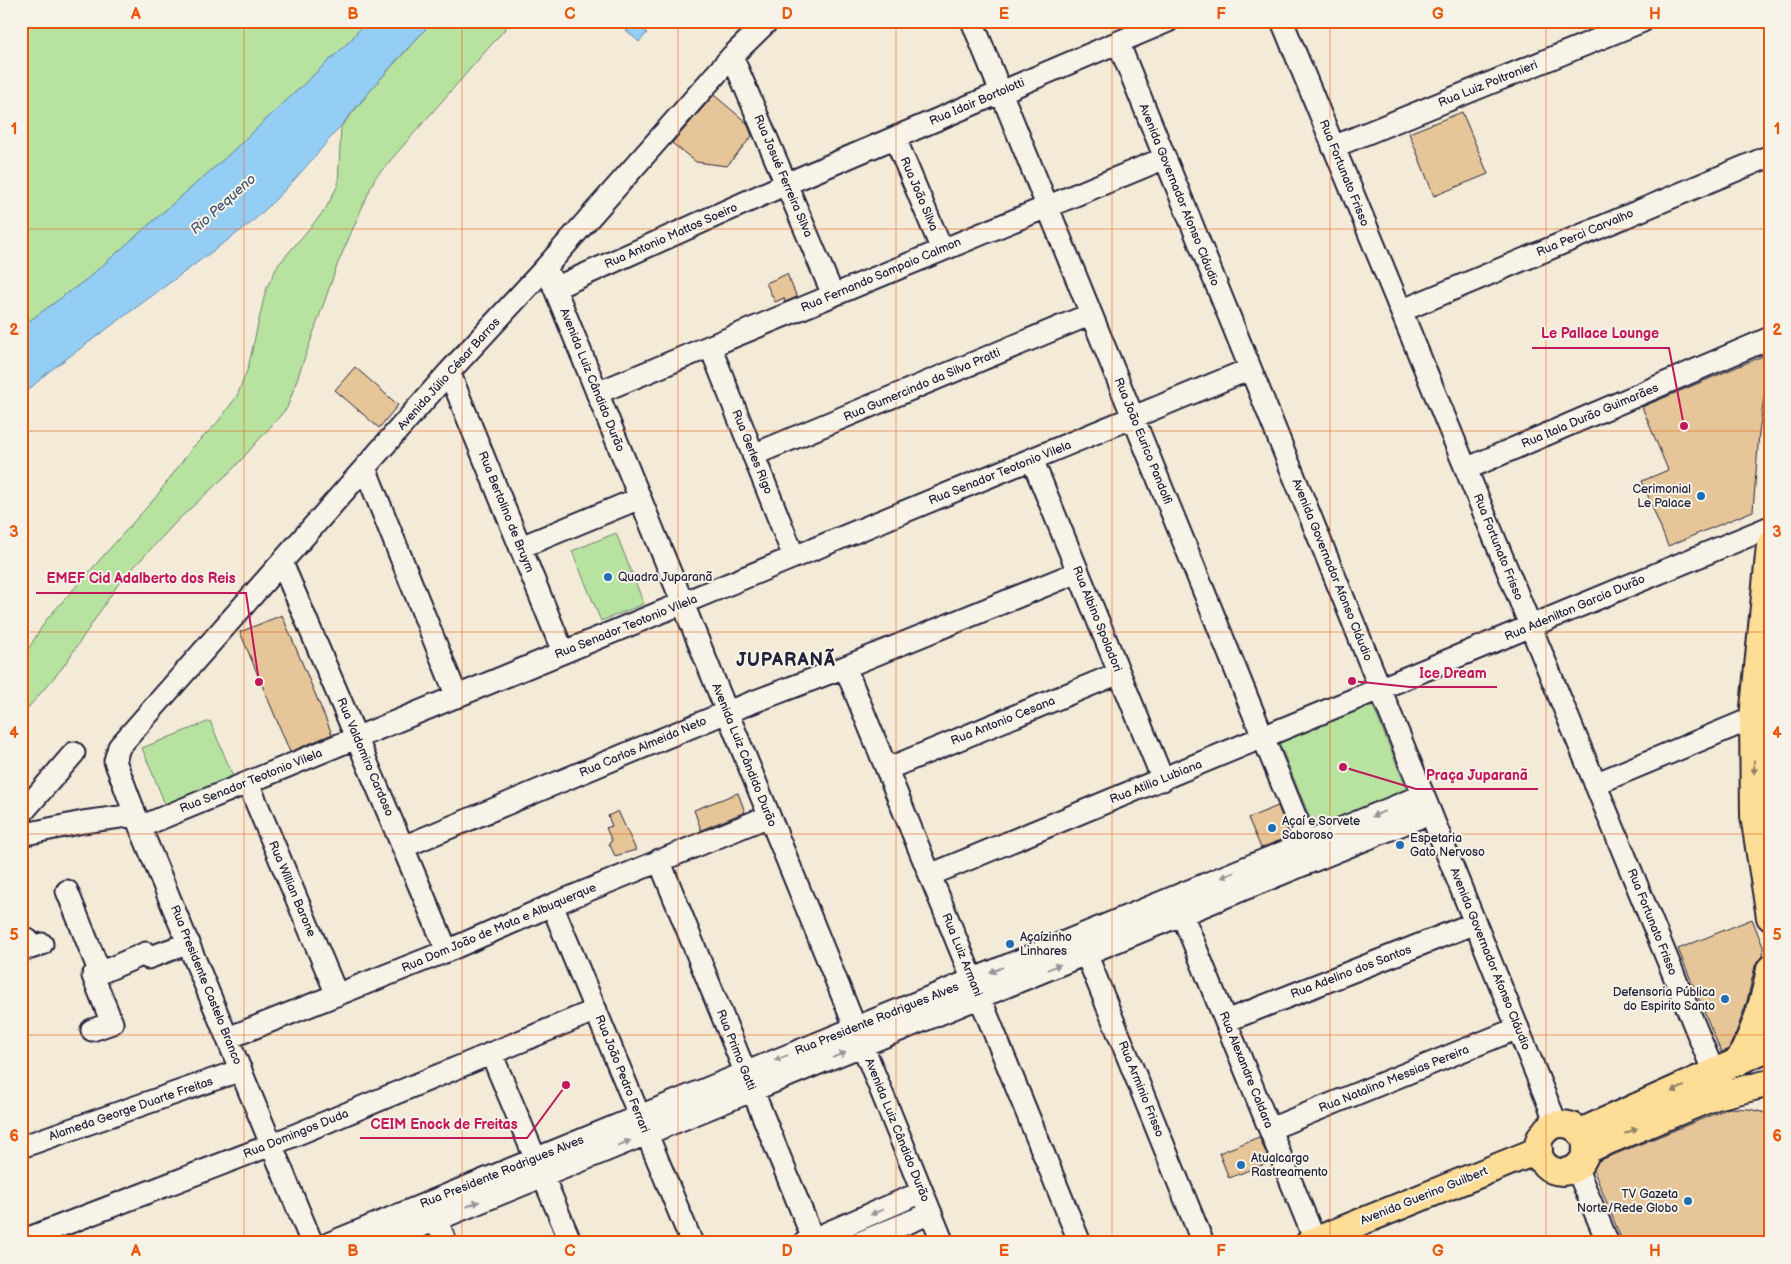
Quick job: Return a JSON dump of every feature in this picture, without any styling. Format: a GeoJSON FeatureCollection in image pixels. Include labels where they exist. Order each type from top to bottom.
{"type":"FeatureCollection","features":[{"type":"Feature","properties":{"kind":"main road"},"geometry":{"type":"LineString","coordinates":[[1770,545],[1754,816],[1768,891],[1770,917]]}},
{"type":"Feature","properties":{"kind":"main road"},"geometry":{"type":"LineString","coordinates":[[1715,1085],[1738,1062],[1751,1040],[1764,1002],[1770,969]]}},
{"type":"Feature","properties":{"kind":"main road"},"geometry":{"type":"LineString","coordinates":[[1738,1062],[1770,1047]]}},
{"type":"Feature","properties":{"kind":"main road"},"geometry":{"type":"LineString","coordinates":[[1575,1143],[1570,1171],[1556,1171],[1541,1157],[1539,1143],[1545,1131],[1575,1143],[1715,1085],[1770,1083]]}},
{"type":"Feature","properties":{"kind":"main road"},"geometry":{"type":"LineString","coordinates":[[1715,1085],[1770,1100]]}},
{"type":"Feature","properties":{"kind":"main road","name":"Avenida Guerino Guilbert"},"geometry":{"type":"LineString","coordinates":[[1313,1242],[1541,1157]]}},
{"type":"Feature","properties":{"kind":"main road","name":"Avenida Guerino Guilbert"},"geometry":{"type":"LineString","coordinates":[[1349,1243],[1541,1157]]}},
{"type":"Feature","properties":{"kind":"street","name":"Rua João Eurico Pandolfi"},"geometry":{"type":"LineString","coordinates":[[972,21],[1310,852]]}},
{"type":"Feature","properties":{"kind":"street","name":"Rua Idair Bortolotti"},"geometry":{"type":"LineString","coordinates":[[786,184],[1168,21]]}},
{"type":"Feature","properties":{"kind":"street","name":"Rua Fortunato Frisso"},"geometry":{"type":"LineString","coordinates":[[1282,21],[1595,784],[1715,1085]]}},
{"type":"Feature","properties":{"kind":"street","name":"Rua Luiz Poltronieri"},"geometry":{"type":"LineString","coordinates":[[1333,147],[1643,21]]}},
{"type":"Feature","properties":{"kind":"street","name":"Avenida Júlio César Barros"},"geometry":{"type":"LineString","coordinates":[[132,730],[282,563],[449,372],[546,267],[732,56],[765,22]]}},
{"type":"Feature","properties":{"kind":"street","name":"Avenida Governador Afonso Cláudio"},"geometry":{"type":"LineString","coordinates":[[1118,42],[1518,1028],[1575,1143],[1608,1243]]}},
{"type":"Feature","properties":{"kind":"street","name":"Rua Josué Ferreira Silva"},"geometry":{"type":"LineString","coordinates":[[732,56],[833,295]]}},
{"type":"Feature","properties":{"kind":"street","name":"Rua João Silva"},"geometry":{"type":"LineString","coordinates":[[895,138],[942,250]]}},
{"type":"Feature","properties":{"kind":"street","name":"Rua Perci Carvalho"},"geometry":{"type":"LineString","coordinates":[[1401,311],[1770,156]]}},
{"type":"Feature","properties":{"kind":"street","name":"Rua Fernando Sampaio Calmon"},"geometry":{"type":"LineString","coordinates":[[597,393],[1165,158]]}},
{"type":"Feature","properties":{"kind":"street","name":"Rua Antonio Mattos Soeiro"},"geometry":{"type":"LineString","coordinates":[[555,288],[786,184]]}},
{"type":"Feature","properties":{"kind":"street","name":"Avenida Luiz Cândido Durão"},"geometry":{"type":"LineString","coordinates":[[546,267],[943,1243]]}},
{"type":"Feature","properties":{"kind":"street","name":"Rua Gumercindo da Silva Pratti"},"geometry":{"type":"LineString","coordinates":[[753,455],[1091,314]]}},
{"type":"Feature","properties":{"kind":"street","name":"Rua Itala Durão Guimarães"},"geometry":{"type":"LineString","coordinates":[[1466,469],[1770,338]]}},
{"type":"Feature","properties":{"kind":"street","name":"Rua Gerles Rigo"},"geometry":{"type":"LineString","coordinates":[[710,346],[794,557]]}},
{"type":"Feature","properties":{"kind":"street","name":"Rua Senador Teotonio Vilela"},"geometry":{"type":"LineString","coordinates":[[21,835],[83,822],[137,821],[248,783],[1250,369]]}},
{"type":"Feature","properties":{"kind":"street","name":"Rua Bertolino de Bruym"},"geometry":{"type":"LineString","coordinates":[[449,372],[564,652]]}},
{"type":"Feature","properties":{"kind":"street","name":"Rua Albino Spoladori"},"geometry":{"type":"LineString","coordinates":[[1032,459],[1162,780]]}},
{"type":"Feature","properties":{"kind":"street"},"geometry":{"type":"LineString","coordinates":[[365,468],[457,696]]}},
{"type":"Feature","properties":{"kind":"street"},"geometry":{"type":"LineString","coordinates":[[521,547],[640,498]]}},
{"type":"Feature","properties":{"kind":"street","name":"Rua Adenilton Garcia Durão"},"geometry":{"type":"LineString","coordinates":[[1381,690],[1770,527]]}},
{"type":"Feature","properties":{"kind":"street","name":"Rua Valdomiro Cardoso"},"geometry":{"type":"LineString","coordinates":[[282,563],[447,951]]}},
{"type":"Feature","properties":{"kind":"street","name":"Rua Carlos Almeida Neto"},"geometry":{"type":"LineString","coordinates":[[403,847],[727,712],[845,667],[1078,572]]}},
{"type":"Feature","properties":{"kind":"street","name":"Rua Luiz Armani"},"geometry":{"type":"LineString","coordinates":[[845,667],[1080,1243]]}},
{"type":"Feature","properties":{"kind":"street","name":"Rua Antonio Cesana"},"geometry":{"type":"LineString","coordinates":[[887,769],[1119,673]]}},
{"type":"Feature","properties":{"kind":"street","name":"Rua Atilio Lubiana"},"geometry":{"type":"LineString","coordinates":[[930,875],[1381,690]]}},
{"type":"Feature","properties":{"kind":"street"},"geometry":{"type":"LineString","coordinates":[[1595,784],[1761,714]]}},
{"type":"Feature","properties":{"kind":"street","name":"Rua Presidente Castelo Branco"},"geometry":{"type":"LineString","coordinates":[[132,730],[119,747],[115,761],[137,821],[312,1243]]}},
{"type":"Feature","properties":{"kind":"street"},"geometry":{"type":"LineString","coordinates":[[21,814],[74,753]]}},
{"type":"Feature","properties":{"kind":"street","name":"Rua Willian Barone"},"geometry":{"type":"LineString","coordinates":[[248,783],[337,995]]}},
{"type":"Feature","properties":{"kind":"street","name":"Rua Presidente Rodrigues Alves"},"geometry":{"type":"LineString","coordinates":[[330,1243],[433,1211],[1427,804]]}},
{"type":"Feature","properties":{"kind":"street","name":"Rua Dom João de Mota e Albuquerque"},"geometry":{"type":"LineString","coordinates":[[228,1038],[447,951],[552,905],[769,816]]}},
{"type":"Feature","properties":{"kind":"street","name":"Rua Primo Gatti"},"geometry":{"type":"LineString","coordinates":[[660,860],[749,1081],[809,1241]]}},
{"type":"Feature","properties":{"kind":"street"},"geometry":{"type":"LineString","coordinates":[[67,891],[100,973]]}},
{"type":"Feature","properties":{"kind":"street","name":"Rua João Pedro Ferrari"},"geometry":{"type":"LineString","coordinates":[[552,905],[692,1243]]}},
{"type":"Feature","properties":{"kind":"street","name":"Rua Alexandre Caldara"},"geometry":{"type":"LineString","coordinates":[[1179,906],[1270,1129],[1313,1242]]}},
{"type":"Feature","properties":{"kind":"street","name":"Rua Adelino dos Santos"},"geometry":{"type":"LineString","coordinates":[[1226,1022],[1475,923]]}},
{"type":"Feature","properties":{"kind":"street"},"geometry":{"type":"LineString","coordinates":[[92,1030],[112,1023],[93,976],[146,953],[148,958],[189,943]]}},
{"type":"Feature","properties":{"kind":"street","name":"Rua Arminio Frisso"},"geometry":{"type":"LineString","coordinates":[[1082,945],[1203,1243]]}},
{"type":"Feature","properties":{"kind":"street","name":"Rua Domingos Duda"},"geometry":{"type":"LineString","coordinates":[[21,1241],[271,1145],[596,1010]]}},
{"type":"Feature","properties":{"kind":"street","name":"Rua Natalino Messias Pereira"},"geometry":{"type":"LineString","coordinates":[[1270,1129],[1518,1028]]}},
{"type":"Feature","properties":{"kind":"street"},"geometry":{"type":"LineString","coordinates":[[491,1053],[571,1243]]}},
{"type":"Feature","properties":{"kind":"street","name":"Alameda George Duarte Freitas"},"geometry":{"type":"LineString","coordinates":[[21,1147],[241,1070]]}},
{"type":"Feature","properties":{"kind":"street"},"geometry":{"type":"LineString","coordinates":[[809,1241],[922,1192]]}},
{"type":"Feature","properties":{"kind":"street"},"geometry":{"type":"LineString","coordinates":[[433,1211],[446,1243]]}},
{"type":"Feature","properties":{"kind":"street","name":"Rua Presidente Rodrigues Alves"},"geometry":{"type":"LineString","coordinates":[[380,1243],[433,1211]]}},
{"type":"Feature","properties":{"kind":"street"},"geometry":{"type":"LineString","coordinates":[[858,1243],[931,1213]]}},
{"type":"Feature","properties":{"kind":"green space"},"geometry":{"type":"Polygon","coordinates":[[[21,21],[366,21],[351,40],[224,159],[87,279],[21,327],[21,21]]]}},
{"type":"Feature","properties":{"kind":"green space"},"geometry":{"type":"Polygon","coordinates":[[[433,21],[512,21],[375,178],[338,263],[287,408],[233,469],[179,519],[119,583],[63,667],[21,716],[21,661],[46,620],[155,498],[193,447],[217,423],[237,396],[248,368],[266,289],[278,265],[325,210],[338,185],[341,127],[376,84],[433,21]]]}},
{"type":"Feature","properties":{"kind":"green space","name":"Quadra Juparanã"},"geometry":{"type":"Polygon","coordinates":[[[616,533],[644,604],[601,621],[572,551],[616,533]]]}},
{"type":"Feature","properties":{"kind":"green space"},"geometry":{"type":"Polygon","coordinates":[[[1372,704],[1408,792],[1315,830],[1279,742],[1372,704]]]}},
{"type":"Feature","properties":{"kind":"green space"},"geometry":{"type":"Polygon","coordinates":[[[210,721],[233,776],[165,804],[142,748],[210,721]]]}},
{"type":"Feature","properties":{"kind":"water","name":"Rio Pequeno"},"geometry":{"type":"Polygon","coordinates":[[[366,21],[433,21],[285,190],[251,223],[47,373],[21,397],[21,327],[87,279],[224,159],[351,40],[366,21]]]}},
{"type":"Feature","properties":{"kind":"water"},"geometry":{"type":"Polygon","coordinates":[[[633,21],[647,33],[639,42],[625,29],[633,21]]]}},
{"type":"Feature","properties":{"kind":"building"},"geometry":{"type":"Polygon","coordinates":[[[714,95],[747,123],[752,136],[727,166],[696,162],[672,143],[714,95]]]}},
{"type":"Feature","properties":{"kind":"building"},"geometry":{"type":"Polygon","coordinates":[[[1462,112],[1488,174],[1434,196],[1409,133],[1462,112]]]}},
{"type":"Feature","properties":{"kind":"building"},"geometry":{"type":"Polygon","coordinates":[[[787,274],[797,297],[785,302],[784,298],[775,302],[766,283],[787,274]]]}},
{"type":"Feature","properties":{"kind":"building"},"geometry":{"type":"Polygon","coordinates":[[[1770,353],[1759,433],[1753,511],[1668,546],[1642,481],[1668,470],[1642,407],[1770,353]]]}},
{"type":"Feature","properties":{"kind":"building"},"geometry":{"type":"Polygon","coordinates":[[[355,367],[398,405],[379,428],[335,390],[355,367]]]}},
{"type":"Feature","properties":{"kind":"building"},"geometry":{"type":"Polygon","coordinates":[[[282,615],[332,734],[290,752],[240,632],[282,615]]]}},
{"type":"Feature","properties":{"kind":"building"},"geometry":{"type":"Polygon","coordinates":[[[738,793],[745,812],[701,830],[694,810],[738,793]]]}},
{"type":"Feature","properties":{"kind":"building","name":"Açaí e Sorvete Saboroso"},"geometry":{"type":"Polygon","coordinates":[[[1278,806],[1290,836],[1261,848],[1248,818],[1278,806]]]}},
{"type":"Feature","properties":{"kind":"building"},"geometry":{"type":"Polygon","coordinates":[[[618,811],[636,850],[615,856],[609,843],[612,841],[606,828],[612,826],[608,816],[618,811]]]}},
{"type":"Feature","properties":{"kind":"building","name":"Defensoria Pública do Espirito Santo"},"geometry":{"type":"Polygon","coordinates":[[[1752,919],[1764,949],[1763,956],[1755,966],[1747,1001],[1736,1033],[1728,1050],[1721,1052],[1678,949],[1752,919]]]}},
{"type":"Feature","properties":{"kind":"building","name":"TV Gazeta Norte/Rede Globo"},"geometry":{"type":"Polygon","coordinates":[[[1729,1108],[1749,1109],[1770,1114],[1770,1243],[1623,1243],[1591,1164],[1729,1108]]]}},
{"type":"Feature","properties":{"kind":"building","name":"Atualcargo Rastreamento"},"geometry":{"type":"Polygon","coordinates":[[[1259,1137],[1270,1162],[1229,1178],[1219,1153],[1259,1137]]]}},
{"type":"Feature","properties":{"kind":"place","name":"Le Pallace Lounge"},"geometry":{"type":"Point","coordinates":[1684,426]}},
{"type":"Feature","properties":{"kind":"place","name":"Cerimonial Le Palace"},"geometry":{"type":"Point","coordinates":[1701,496]}},
{"type":"Feature","properties":{"kind":"place","name":"Quadra Juparanã"},"geometry":{"type":"Point","coordinates":[608,577]}},
{"type":"Feature","properties":{"kind":"place","name":"Ice Dream"},"geometry":{"type":"Point","coordinates":[1352,681]}},
{"type":"Feature","properties":{"kind":"place","name":"EMEF Cid Adalberto dos Reis"},"geometry":{"type":"Point","coordinates":[259,682]}},
{"type":"Feature","properties":{"kind":"place","name":"Praça Juparanã"},"geometry":{"type":"Point","coordinates":[1343,767]}},
{"type":"Feature","properties":{"kind":"place","name":"Açaí e Sorvete Saboroso"},"geometry":{"type":"Point","coordinates":[1272,828]}},
{"type":"Feature","properties":{"kind":"place","name":"Espetaria Gato Nervoso"},"geometry":{"type":"Point","coordinates":[1400,845]}},
{"type":"Feature","properties":{"kind":"place","name":"Açaízinho Linhares"},"geometry":{"type":"Point","coordinates":[1010,944]}},
{"type":"Feature","properties":{"kind":"place","name":"Defensoria Pública do Espirito Santo"},"geometry":{"type":"Point","coordinates":[1725,999]}},
{"type":"Feature","properties":{"kind":"place","name":"CEIM Enock de Freitas"},"geometry":{"type":"Point","coordinates":[566,1085]}},
{"type":"Feature","properties":{"kind":"place","name":"Atualcargo Rastreamento"},"geometry":{"type":"Point","coordinates":[1241,1165]}},
{"type":"Feature","properties":{"kind":"place","name":"TV Gazeta Norte/Rede Globo"},"geometry":{"type":"Point","coordinates":[1688,1201]}},
{"type":"Feature","properties":{"kind":"district","name":"JUPARANÃ"},"geometry":{"type":"Point","coordinates":[786,660]}}]}
